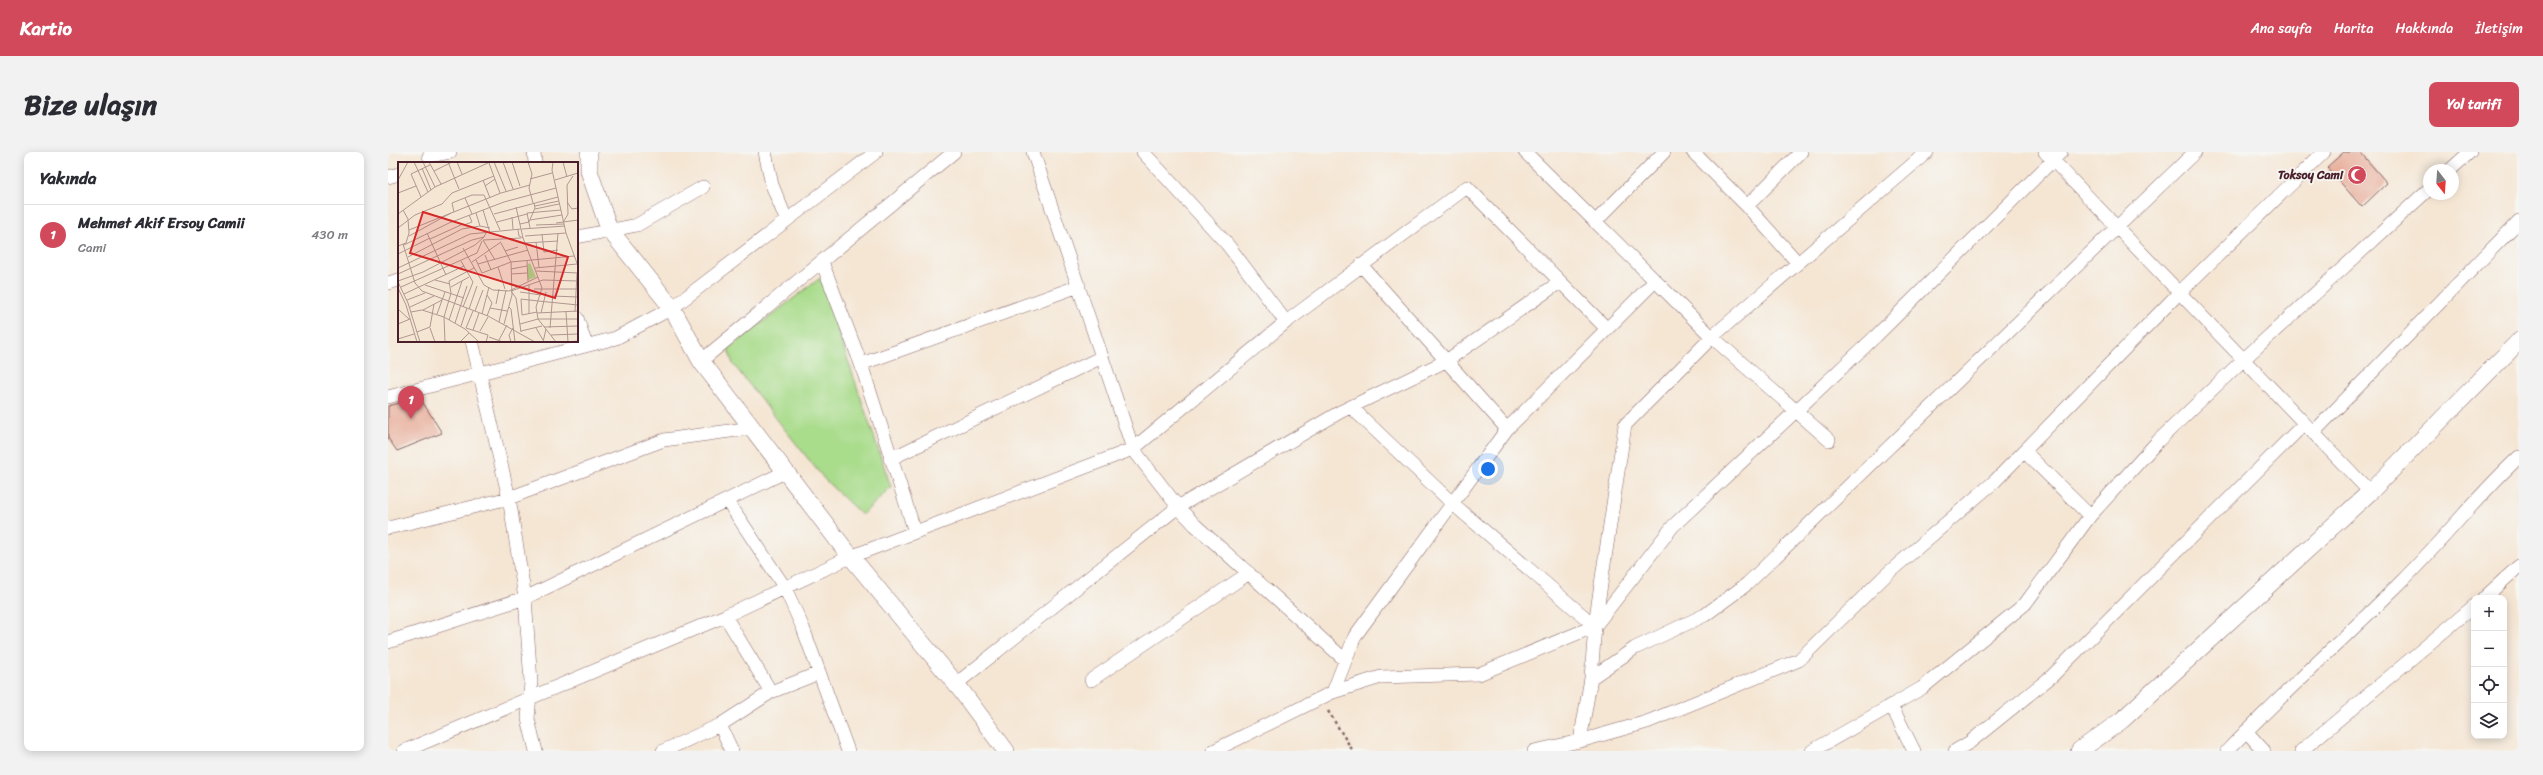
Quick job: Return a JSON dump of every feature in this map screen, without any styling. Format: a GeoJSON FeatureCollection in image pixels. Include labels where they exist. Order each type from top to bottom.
{"type":"FeatureCollection","features":[{"type":"Feature","properties":{"kind":"street"},"geometry":{"type":"LineString","coordinates":[[429,157],[450,152]]}},
{"type":"Feature","properties":{"kind":"street"},"geometry":{"type":"LineString","coordinates":[[534,152],[535,162]]}},
{"type":"Feature","properties":{"kind":"street"},"geometry":{"type":"LineString","coordinates":[[589,152],[589,171],[609,229],[672,308],[701,361],[785,472],[850,557],[956,684],[1006,751]]}},
{"type":"Feature","properties":{"kind":"street"},"geometry":{"type":"LineString","coordinates":[[765,152],[772,185],[786,219]]}},
{"type":"Feature","properties":{"kind":"street"},"geometry":{"type":"LineString","coordinates":[[388,397],[478,372],[616,338],[672,308],[786,219],[876,152]]}},
{"type":"Feature","properties":{"kind":"street"},"geometry":{"type":"LineString","coordinates":[[701,361],[954,152]]}},
{"type":"Feature","properties":{"kind":"street"},"geometry":{"type":"LineString","coordinates":[[1033,152],[1133,449],[1178,507],[1248,573],[1345,660]]}},
{"type":"Feature","properties":{"kind":"street"},"geometry":{"type":"LineString","coordinates":[[1143,152],[1227,244],[1286,322]]}},
{"type":"Feature","properties":{"kind":"street"},"geometry":{"type":"LineString","coordinates":[[1525,152],[1712,337],[1797,410],[1829,440]]}},
{"type":"Feature","properties":{"kind":"street"},"geometry":{"type":"LineString","coordinates":[[1595,222],[1664,152]]}},
{"type":"Feature","properties":{"kind":"street"},"geometry":{"type":"LineString","coordinates":[[1693,152],[1747,206],[1798,264]]}},
{"type":"Feature","properties":{"kind":"street"},"geometry":{"type":"LineString","coordinates":[[1747,206],[1801,152]]}},
{"type":"Feature","properties":{"kind":"street"},"geometry":{"type":"LineString","coordinates":[[1580,741],[1591,678],[1595,626],[1625,425],[1712,337],[1927,152]]}},
{"type":"Feature","properties":{"kind":"street"},"geometry":{"type":"LineString","coordinates":[[1591,678],[1635,648],[1705,615],[1747,584],[2115,227],[2195,152]]}},
{"type":"Feature","properties":{"kind":"street"},"geometry":{"type":"LineString","coordinates":[[1534,751],[1580,741],[1647,722],[1799,660],[1887,574],[1995,481],[2179,293],[2324,152]]}},
{"type":"Feature","properties":{"kind":"street"},"geometry":{"type":"LineString","coordinates":[[2457,164],[2470,152]]}},
{"type":"Feature","properties":{"kind":"street"},"geometry":{"type":"LineString","coordinates":[[1213,751],[1333,692],[1381,677],[1479,674],[1595,626],[1673,526],[1876,336],[2053,155],[2115,227],[2370,492]]}},
{"type":"Feature","properties":{"kind":"street"},"geometry":{"type":"LineString","coordinates":[[388,177],[398,174]]}},
{"type":"Feature","properties":{"kind":"street"},"geometry":{"type":"LineString","coordinates":[[578,237],[609,229],[637,225],[703,187]]}},
{"type":"Feature","properties":{"kind":"street"},"geometry":{"type":"LineString","coordinates":[[404,751],[725,616],[850,557],[1133,449],[1286,322],[1467,187],[1607,329]]}},
{"type":"Feature","properties":{"kind":"street"},"geometry":{"type":"LineString","coordinates":[[1812,751],[1922,688],[2025,604],[2090,516],[2158,441],[2243,360],[2423,195]]}},
{"type":"Feature","properties":{"kind":"street"},"geometry":{"type":"LineString","coordinates":[[1955,751],[1970,742],[2052,676],[2519,221]]}},
{"type":"Feature","properties":{"kind":"street"},"geometry":{"type":"LineString","coordinates":[[822,262],[861,364],[890,459],[915,532]]}},
{"type":"Feature","properties":{"kind":"street"},"geometry":{"type":"LineString","coordinates":[[1361,265],[1507,429]]}},
{"type":"Feature","properties":{"kind":"street"},"geometry":{"type":"LineString","coordinates":[[388,283],[398,280]]}},
{"type":"Feature","properties":{"kind":"street"},"geometry":{"type":"LineString","coordinates":[[1333,692],[1355,636],[1507,429],[1655,281]]}},
{"type":"Feature","properties":{"kind":"street"},"geometry":{"type":"LineString","coordinates":[[956,684],[1178,507],[1350,407],[1446,361],[1560,282]]}},
{"type":"Feature","properties":{"kind":"street"},"geometry":{"type":"LineString","coordinates":[[861,364],[1079,286]]}},
{"type":"Feature","properties":{"kind":"street"},"geometry":{"type":"LineString","coordinates":[[578,321],[586,345]]}},
{"type":"Feature","properties":{"kind":"street"},"geometry":{"type":"LineString","coordinates":[[2079,751],[2122,720],[2370,492],[2519,341]]}},
{"type":"Feature","properties":{"kind":"street"},"geometry":{"type":"LineString","coordinates":[[472,342],[478,372],[509,498],[525,598],[531,682],[528,718],[536,751]]}},
{"type":"Feature","properties":{"kind":"street"},"geometry":{"type":"LineString","coordinates":[[890,459],[1102,357]]}},
{"type":"Feature","properties":{"kind":"street"},"geometry":{"type":"LineString","coordinates":[[1350,407],[1452,503],[1595,626]]}},
{"type":"Feature","properties":{"kind":"street"},"geometry":{"type":"LineString","coordinates":[[388,528],[509,498],[664,440],[752,428]]}},
{"type":"Feature","properties":{"kind":"street"},"geometry":{"type":"LineString","coordinates":[[2024,451],[2090,516]]}},
{"type":"Feature","properties":{"kind":"street"},"geometry":{"type":"LineString","coordinates":[[2226,751],[2403,580],[2492,482],[2519,457]]}},
{"type":"Feature","properties":{"kind":"street"},"geometry":{"type":"LineString","coordinates":[[388,642],[525,598],[785,472]]}},
{"type":"Feature","properties":{"kind":"street"},"geometry":{"type":"LineString","coordinates":[[727,500],[785,588],[820,673],[848,751]]}},
{"type":"Feature","properties":{"kind":"street"},"geometry":{"type":"LineString","coordinates":[[2487,595],[2519,566]]}},
{"type":"Feature","properties":{"kind":"street"},"geometry":{"type":"LineString","coordinates":[[1091,680],[1248,573]]}},
{"type":"Feature","properties":{"kind":"street"},"geometry":{"type":"LineString","coordinates":[[2301,751],[2471,609]]}},
{"type":"Feature","properties":{"kind":"street"},"geometry":{"type":"LineString","coordinates":[[725,616],[771,692]]}},
{"type":"Feature","properties":{"kind":"street"},"geometry":{"type":"LineString","coordinates":[[663,751],[720,725],[771,692],[820,673]]}},
{"type":"Feature","properties":{"kind":"street"},"geometry":{"type":"LineString","coordinates":[[1891,705],[1912,750]]}},
{"type":"Feature","properties":{"kind":"street"},"geometry":{"type":"LineString","coordinates":[[720,725],[732,751]]}},
{"type":"Feature","properties":{"kind":"street"},"geometry":{"type":"LineString","coordinates":[[2246,731],[2264,751]]}},
{"type":"Feature","properties":{"kind":"path"},"geometry":{"type":"LineString","coordinates":[[1320,698],[1353,751]]}},
{"type":"Feature","properties":{"kind":"green space"},"geometry":{"type":"Polygon","coordinates":[[[820,278],[891,487],[862,515],[825,480],[733,364],[728,349],[820,278]]]}},
{"type":"Feature","properties":{"kind":"building","name":"Toksoy Cami"},"geometry":{"type":"Polygon","coordinates":[[[2344,152],[2360,152],[2387,183],[2362,207],[2327,167],[2344,152]]]}},
{"type":"Feature","properties":{"kind":"building"},"geometry":{"type":"Polygon","coordinates":[[[420,398],[442,433],[397,451],[388,438],[388,406],[420,398]]]}},
{"type":"Feature","properties":{"kind":"place","name":"Toksoy Cami"},"geometry":{"type":"Point","coordinates":[2357,175]}},
{"type":"Feature","properties":{"kind":"place","name":"Mehmet Akif Ersoy Camii"},"geometry":{"type":"Point","coordinates":[411,419]}}]}
